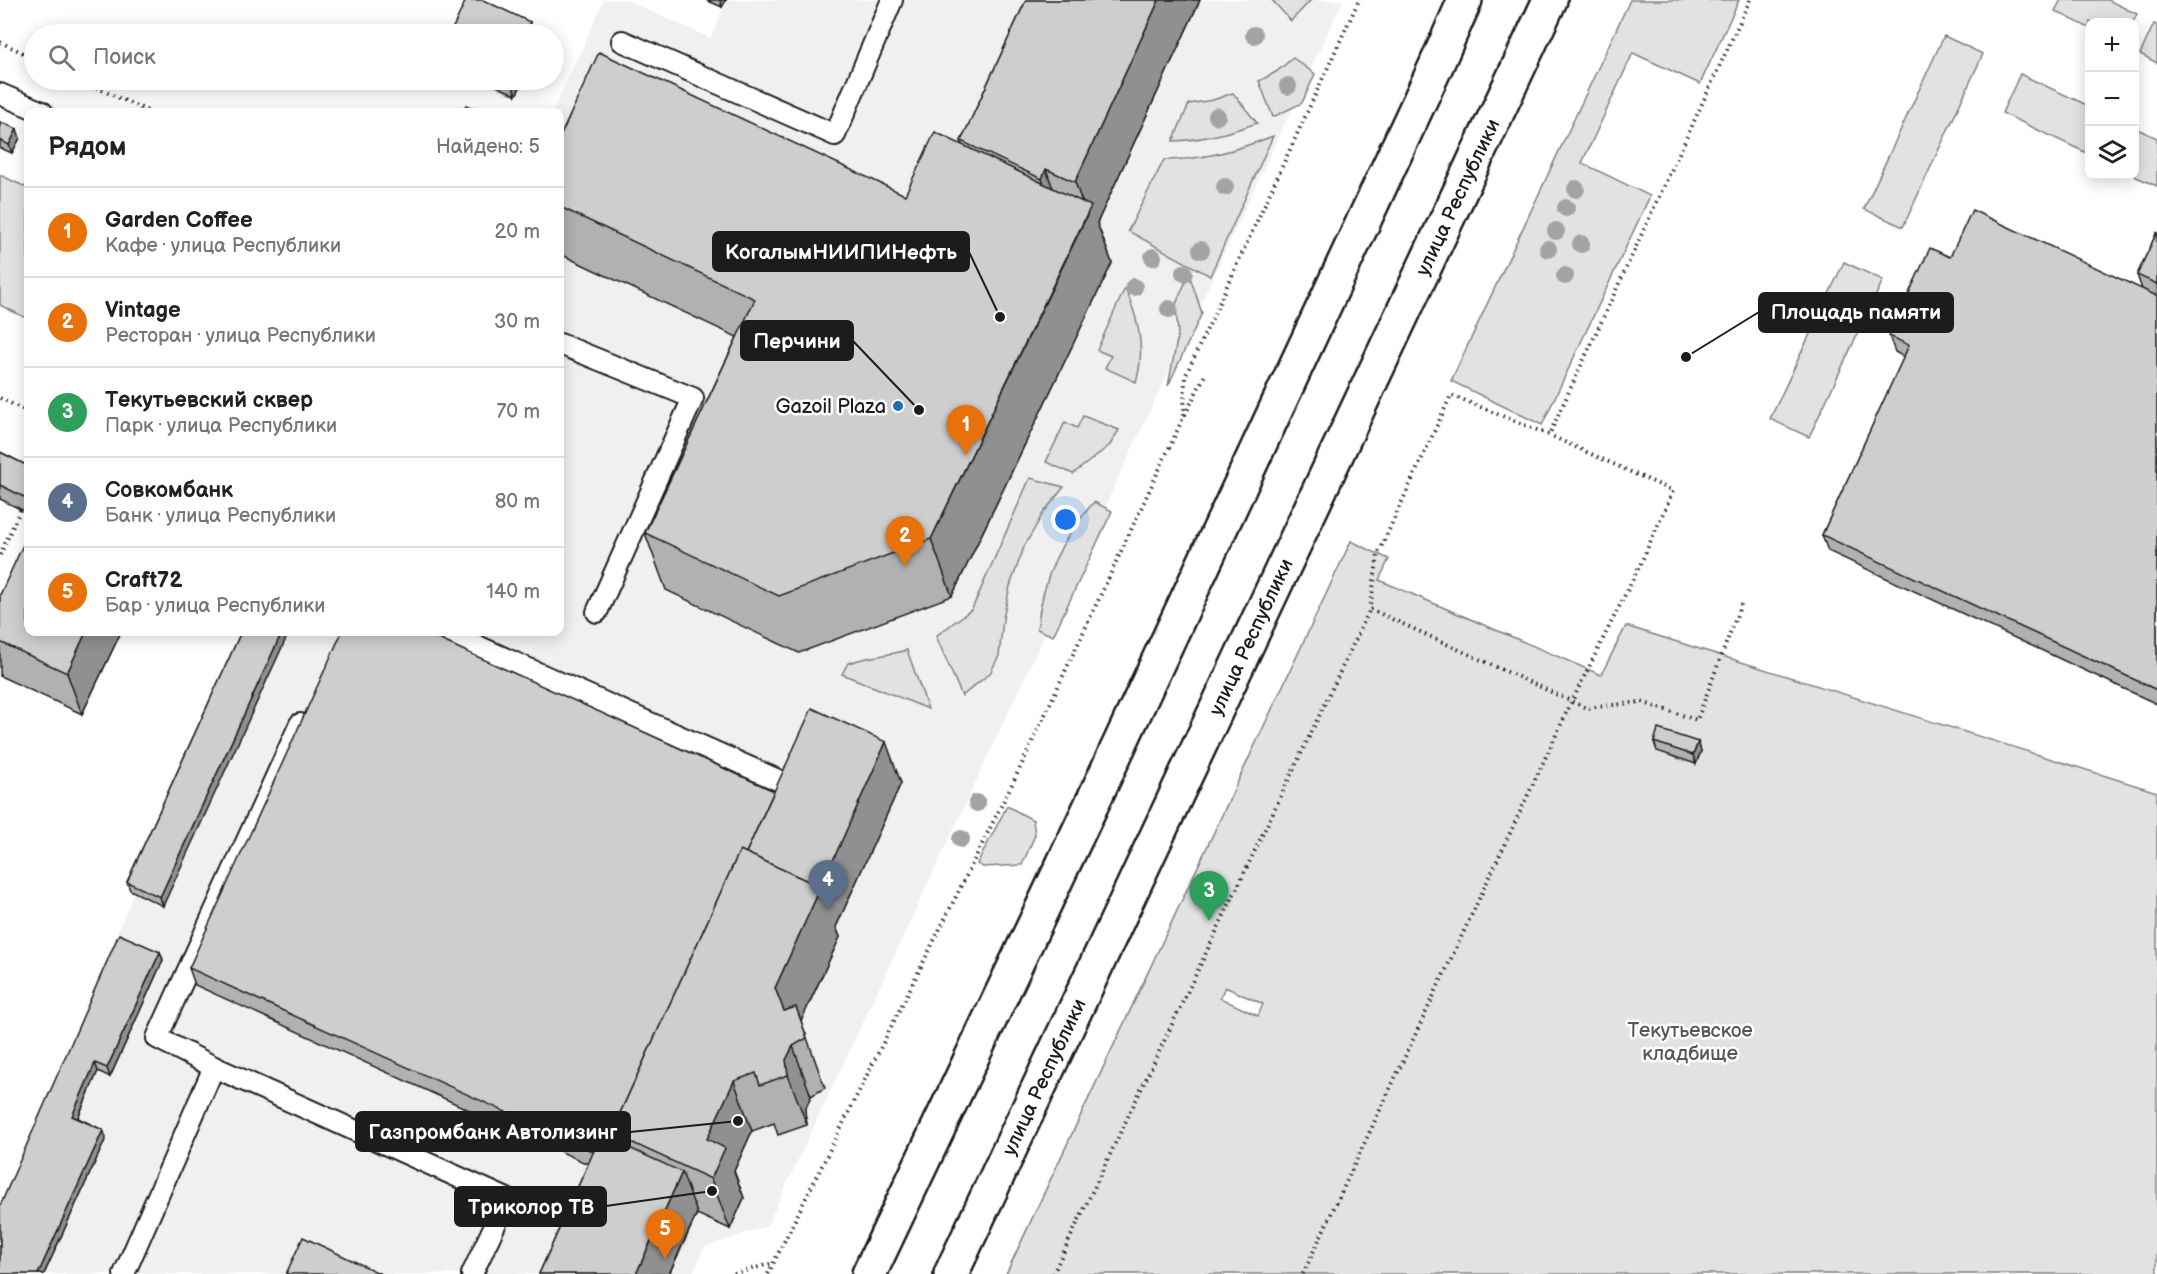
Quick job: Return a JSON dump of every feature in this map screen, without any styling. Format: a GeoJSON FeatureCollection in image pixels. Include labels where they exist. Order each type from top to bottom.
{"type":"FeatureCollection","features":[{"type":"Feature","properties":{"kind":"main road"},"geometry":{"type":"LineString","coordinates":[[869,1274],[1088,812],[1465,0]]}},
{"type":"Feature","properties":{"kind":"main road","name":"улица Республики"},"geometry":{"type":"LineString","coordinates":[[951,1274],[1550,0]]}},
{"type":"Feature","properties":{"kind":"lane"},"geometry":{"type":"LineString","coordinates":[[622,41],[835,135],[892,0]]}},
{"type":"Feature","properties":{"kind":"lane"},"geometry":{"type":"LineString","coordinates":[[0,94],[33,108]]}},
{"type":"Feature","properties":{"kind":"lane"},"geometry":{"type":"LineString","coordinates":[[564,346],[693,398],[597,612]]}},
{"type":"Feature","properties":{"kind":"lane"},"geometry":{"type":"LineString","coordinates":[[455,636],[780,781]]}},
{"type":"Feature","properties":{"kind":"lane"},"geometry":{"type":"LineString","coordinates":[[308,706],[157,1038],[214,1067],[507,1199],[472,1274]]}},
{"type":"Feature","properties":{"kind":"lane"},"geometry":{"type":"LineString","coordinates":[[124,1274],[214,1067]]}},
{"type":"Feature","properties":{"kind":"path"},"geometry":{"type":"LineString","coordinates":[[1184,416],[1185,377],[1359,0]]}},
{"type":"Feature","properties":{"kind":"path"},"geometry":{"type":"LineString","coordinates":[[1549,435],[1750,0]]}},
{"type":"Feature","properties":{"kind":"path"},"geometry":{"type":"LineString","coordinates":[[0,42],[24,53]]}},
{"type":"Feature","properties":{"kind":"path"},"geometry":{"type":"LineString","coordinates":[[102,90],[141,108]]}},
{"type":"Feature","properties":{"kind":"path"},"geometry":{"type":"LineString","coordinates":[[768,1274],[1022,764],[1205,375]]}},
{"type":"Feature","properties":{"kind":"path"},"geometry":{"type":"LineString","coordinates":[[1053,1274],[1370,609],[1378,554],[1451,395],[1549,435],[1673,491],[1303,1274]]}},
{"type":"Feature","properties":{"kind":"path"},"geometry":{"type":"LineString","coordinates":[[0,398],[24,410]]}},
{"type":"Feature","properties":{"kind":"path"},"geometry":{"type":"LineString","coordinates":[[0,555],[24,502]]}},
{"type":"Feature","properties":{"kind":"path"},"geometry":{"type":"LineString","coordinates":[[1370,609],[1586,708],[1641,702],[1697,720],[1741,604]]}},
{"type":"Feature","properties":{"kind":"path"},"geometry":{"type":"LineString","coordinates":[[734,1274],[773,1263]]}},
{"type":"Feature","properties":{"kind":"shaded area"},"geometry":{"type":"Polygon","coordinates":[[[604,0],[626,0],[710,38],[728,0],[1343,0],[767,1226],[705,1247],[692,1274],[0,1274],[0,1210],[242,636],[564,636],[564,108],[555,108],[604,0]]]}},
{"type":"Feature","properties":{"kind":"green space"},"geometry":{"type":"Polygon","coordinates":[[[1272,0],[1311,0],[1291,21],[1272,0]]]}},
{"type":"Feature","properties":{"kind":"green space"},"geometry":{"type":"Polygon","coordinates":[[[1630,0],[1739,0],[1700,84],[1633,53],[1582,163],[1650,196],[1542,425],[1451,381],[1630,0]]]}},
{"type":"Feature","properties":{"kind":"green space"},"geometry":{"type":"Polygon","coordinates":[[[2061,0],[2108,0],[2137,14],[2135,18],[2085,18],[2085,26],[2055,11],[2061,0]]]}},
{"type":"Feature","properties":{"kind":"green space"},"geometry":{"type":"Polygon","coordinates":[[[2154,24],[2157,25],[2157,63],[2140,54],[2154,24]]]}},
{"type":"Feature","properties":{"kind":"green space"},"geometry":{"type":"Polygon","coordinates":[[[1944,36],[1983,54],[1903,227],[1864,209],[1944,36]]]}},
{"type":"Feature","properties":{"kind":"green space"},"geometry":{"type":"Polygon","coordinates":[[[1293,58],[1315,74],[1302,103],[1273,117],[1259,81],[1276,72],[1293,58]]]}},
{"type":"Feature","properties":{"kind":"green space"},"geometry":{"type":"Polygon","coordinates":[[[2020,74],[2085,104],[2085,152],[2002,113],[2020,74]]]}},
{"type":"Feature","properties":{"kind":"green space"},"geometry":{"type":"Polygon","coordinates":[[[1233,93],[1257,123],[1216,135],[1173,141],[1189,104],[1213,100],[1233,93]]]}},
{"type":"Feature","properties":{"kind":"green space"},"geometry":{"type":"Polygon","coordinates":[[[2139,130],[2157,138],[2157,186],[2139,178],[2139,130]]]}},
{"type":"Feature","properties":{"kind":"green space"},"geometry":{"type":"Polygon","coordinates":[[[1273,136],[1210,276],[1128,231],[1164,160],[1220,153],[1273,136]]]}},
{"type":"Feature","properties":{"kind":"green space"},"geometry":{"type":"Polygon","coordinates":[[[0,175],[24,186],[24,317],[0,305],[0,175]]]}},
{"type":"Feature","properties":{"kind":"green space"},"geometry":{"type":"Polygon","coordinates":[[[1844,262],[1883,280],[1809,437],[1770,419],[1844,262]]]}},
{"type":"Feature","properties":{"kind":"green space"},"geometry":{"type":"Polygon","coordinates":[[[1189,274],[1202,313],[1168,386],[1178,335],[1176,304],[1189,274]]]}},
{"type":"Feature","properties":{"kind":"green space"},"geometry":{"type":"Polygon","coordinates":[[[1125,288],[1134,311],[1139,334],[1140,358],[1136,382],[1105,368],[1111,356],[1097,350],[1125,288]]]}},
{"type":"Feature","properties":{"kind":"green space"},"geometry":{"type":"Polygon","coordinates":[[[1083,416],[1119,430],[1110,445],[1073,474],[1046,462],[1065,422],[1077,428],[1083,416]]]}},
{"type":"Feature","properties":{"kind":"green space"},"geometry":{"type":"Polygon","coordinates":[[[1030,478],[1064,487],[1044,512],[1024,547],[1010,586],[999,656],[990,673],[962,696],[936,636],[972,609],[1030,478]]]}},
{"type":"Feature","properties":{"kind":"green space"},"geometry":{"type":"Polygon","coordinates":[[[1094,502],[1112,511],[1053,636],[1037,629],[1048,577],[1071,531],[1094,502]]]}},
{"type":"Feature","properties":{"kind":"green space","name":"Текутьевское кладбище"},"geometry":{"type":"Polygon","coordinates":[[[1351,541],[1389,559],[1379,580],[1601,675],[1626,626],[2157,792],[2157,1274],[1006,1274],[1351,541]],[[1225,987],[1220,998],[1258,1016],[1263,1004],[1225,987]]]}},
{"type":"Feature","properties":{"kind":"green space"},"geometry":{"type":"Polygon","coordinates":[[[907,650],[928,709],[842,674],[848,663],[907,650]]]}},
{"type":"Feature","properties":{"kind":"green space"},"geometry":{"type":"Polygon","coordinates":[[[1007,806],[1033,820],[1035,835],[1022,865],[983,867],[977,864],[1007,806]]]}},
{"type":"Feature","properties":{"kind":"building"},"geometry":{"type":"Polygon","coordinates":[[[466,0],[483,0],[530,22],[529,24],[455,24],[466,0]]]}},
{"type":"Feature","properties":{"kind":"building"},"geometry":{"type":"Polygon","coordinates":[[[1026,0],[1159,0],[1075,182],[1046,169],[1042,179],[961,141],[1026,0]]]}},
{"type":"Feature","properties":{"kind":"building","name":"Gazoil Plaza"},"geometry":{"type":"Polygon","coordinates":[[[599,52],[905,195],[935,132],[1091,206],[931,539],[779,596],[645,533],[755,299],[564,209],[564,128],[599,52]]]}},
{"type":"Feature","properties":{"kind":"building"},"geometry":{"type":"Polygon","coordinates":[[[0,122],[17,129],[9,145],[0,140],[0,122]]]}},
{"type":"Feature","properties":{"kind":"building"},"geometry":{"type":"Polygon","coordinates":[[[1972,210],[2157,296],[2157,690],[1822,535],[1909,345],[1889,336],[1930,248],[1950,257],[1972,210]]]}},
{"type":"Feature","properties":{"kind":"building"},"geometry":{"type":"Polygon","coordinates":[[[2157,232],[2157,284],[2137,275],[2157,232]]]}},
{"type":"Feature","properties":{"kind":"building"},"geometry":{"type":"Polygon","coordinates":[[[0,452],[24,464],[24,497],[0,485],[0,452]]]}},
{"type":"Feature","properties":{"kind":"building"},"geometry":{"type":"Polygon","coordinates":[[[24,543],[24,636],[84,636],[67,673],[0,642],[0,595],[24,543]]]}},
{"type":"Feature","properties":{"kind":"building"},"geometry":{"type":"Polygon","coordinates":[[[239,636],[280,636],[160,897],[127,882],[239,636]]]}},
{"type":"Feature","properties":{"kind":"building"},"geometry":{"type":"Polygon","coordinates":[[[340,636],[432,636],[774,791],[746,853],[740,850],[611,1133],[615,1141],[601,1135],[594,1152],[189,968],[340,636]]]}},
{"type":"Feature","properties":{"kind":"building"},"geometry":{"type":"Polygon","coordinates":[[[812,708],[886,742],[821,887],[746,853],[812,708]]]}},
{"type":"Feature","properties":{"kind":"building"},"geometry":{"type":"Polygon","coordinates":[[[1658,729],[1698,742],[1693,755],[1654,742],[1658,729]]]}},
{"type":"Feature","properties":{"kind":"building"},"geometry":{"type":"Polygon","coordinates":[[[740,850],[821,887],[775,988],[784,1011],[796,1007],[807,1038],[793,1046],[786,1060],[788,1075],[760,1085],[756,1073],[734,1081],[707,1139],[725,1148],[711,1179],[611,1133],[740,850]]]}},
{"type":"Feature","properties":{"kind":"building"},"geometry":{"type":"Polygon","coordinates":[[[119,934],[160,952],[107,1068],[95,1063],[72,1116],[103,1130],[38,1274],[0,1274],[0,1206],[119,934]]]}},
{"type":"Feature","properties":{"kind":"building"},"geometry":{"type":"Polygon","coordinates":[[[601,1135],[682,1172],[636,1274],[539,1274],[601,1135]]]}},
{"type":"Feature","properties":{"kind":"building"},"geometry":{"type":"Polygon","coordinates":[[[303,1237],[381,1274],[286,1274],[303,1237]]]}},
{"type":"Feature","properties":{"kind":"place","name":"КогалымНИИПИНефть"},"geometry":{"type":"Point","coordinates":[1000,317]}},
{"type":"Feature","properties":{"kind":"place","name":"Площадь памяти"},"geometry":{"type":"Point","coordinates":[1686,357]}},
{"type":"Feature","properties":{"kind":"place","name":"Gazoil Plaza"},"geometry":{"type":"Point","coordinates":[898,406]}},
{"type":"Feature","properties":{"kind":"place","name":"Перчини"},"geometry":{"type":"Point","coordinates":[919,410]}},
{"type":"Feature","properties":{"kind":"place","name":"Garden Coffee"},"geometry":{"type":"Point","coordinates":[966,455]}},
{"type":"Feature","properties":{"kind":"place","name":"Vintage"},"geometry":{"type":"Point","coordinates":[905,566]}},
{"type":"Feature","properties":{"kind":"place","name":"Совкомбанк"},"geometry":{"type":"Point","coordinates":[828,910]}},
{"type":"Feature","properties":{"kind":"place","name":"Текутьевский сквер"},"geometry":{"type":"Point","coordinates":[1209,921]}},
{"type":"Feature","properties":{"kind":"place","name":"Газпромбанк Автолизинг"},"geometry":{"type":"Point","coordinates":[738,1121]}},
{"type":"Feature","properties":{"kind":"place","name":"Триколор ТВ"},"geometry":{"type":"Point","coordinates":[712,1191]}},
{"type":"Feature","properties":{"kind":"place","name":"Craft72"},"geometry":{"type":"Point","coordinates":[665,1259]}}]}
